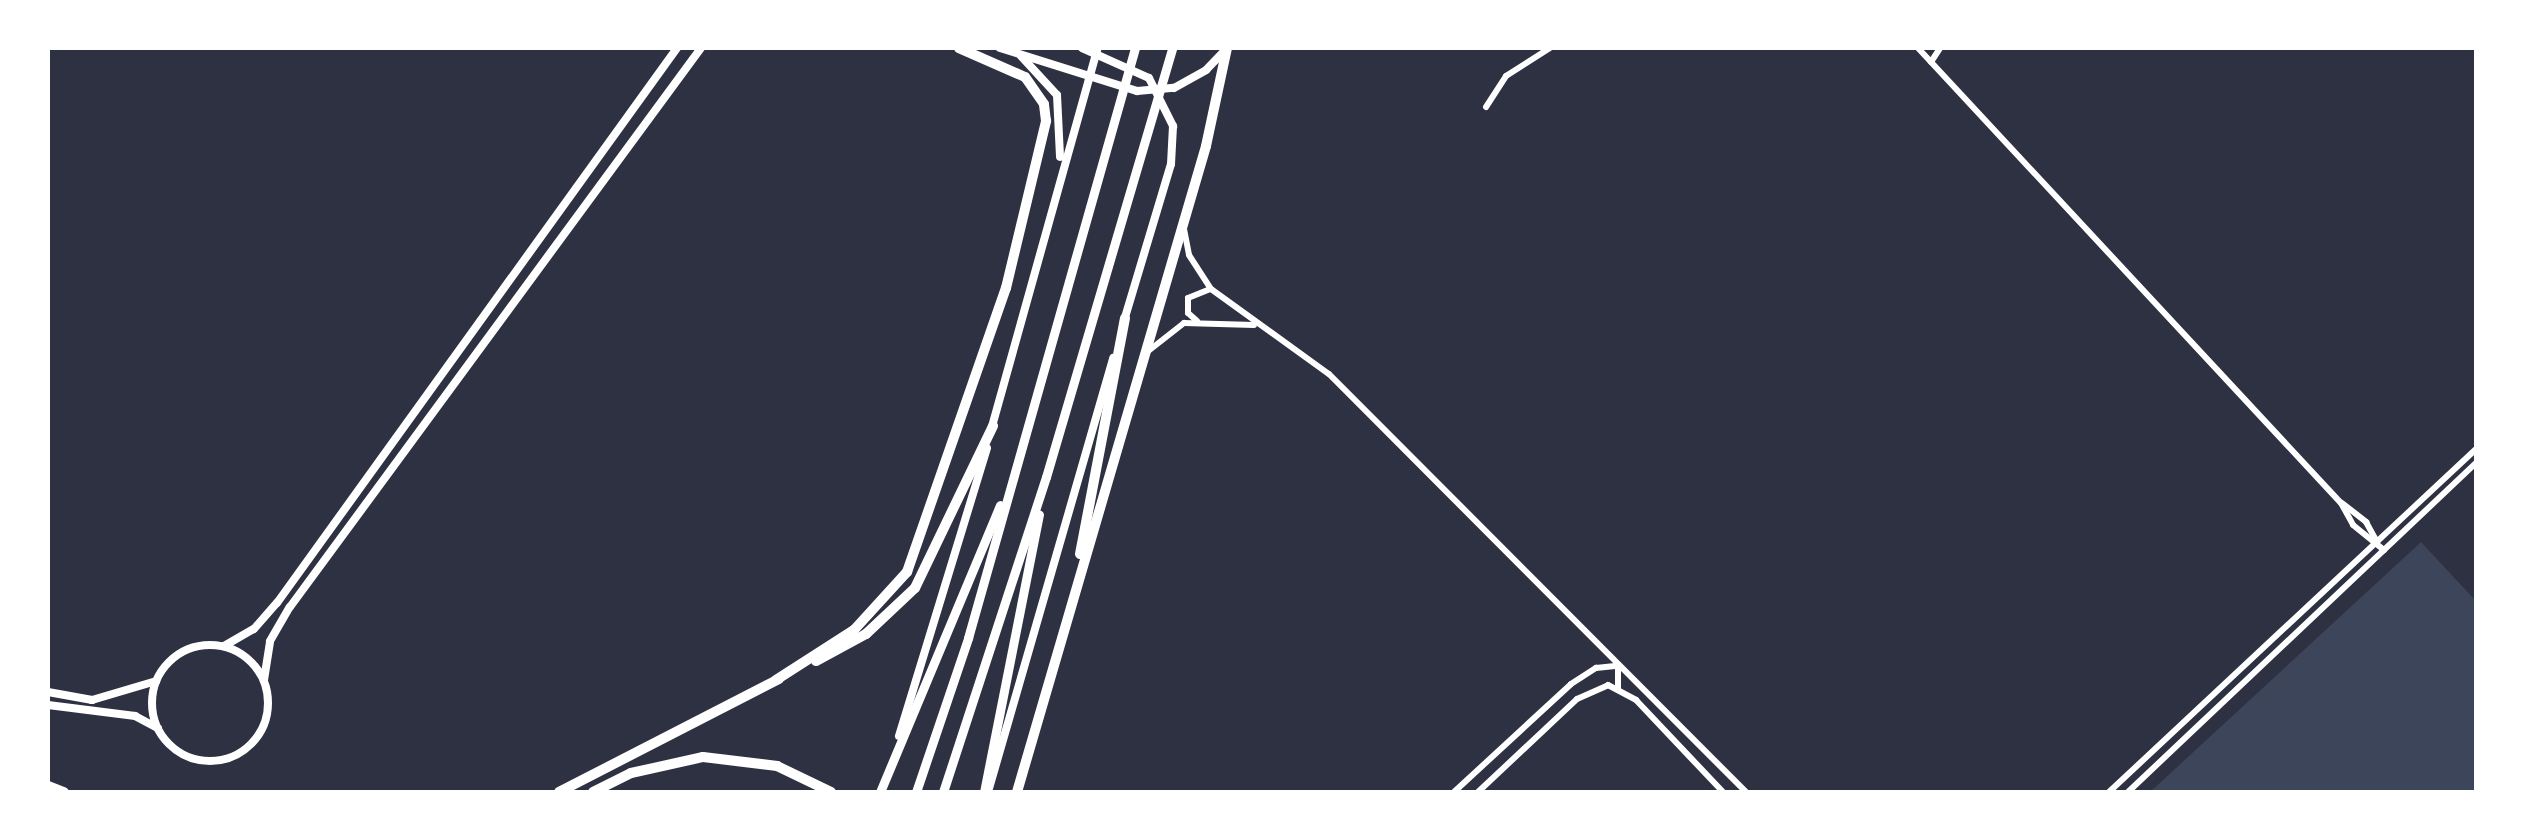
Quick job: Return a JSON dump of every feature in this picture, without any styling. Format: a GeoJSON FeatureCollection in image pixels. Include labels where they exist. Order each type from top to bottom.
{"type":"FeatureCollection","features":[{"type":"Feature","properties":{"kind":"highway"},"geometry":{"type":"LineString","coordinates":[[776,680],[854,630],[907,572],[1006,288],[1046,121],[1044,104],[1024,77],[959,48]]}},
{"type":"Feature","properties":{"kind":"highway"},"geometry":{"type":"LineString","coordinates":[[1017,792],[1183,222],[1227,48]]}},
{"type":"Feature","properties":{"kind":"highway"},"geometry":{"type":"LineString","coordinates":[[1080,565],[1080,534],[1125,318]]}},
{"type":"Feature","properties":{"kind":"highway"},"geometry":{"type":"LineString","coordinates":[[559,792],[866,634],[915,588],[992,426]]}},
{"type":"Feature","properties":{"kind":"highway"},"geometry":{"type":"LineString","coordinates":[[592,792],[631,772],[704,757],[777,766],[831,792]]}},
{"type":"Feature","properties":{"kind":"highway"},"geometry":{"type":"LineString","coordinates":[[48,786],[64,792]]}},
{"type":"Feature","properties":{"kind":"main road"},"geometry":{"type":"LineString","coordinates":[[916,792],[1016,470],[1135,48]]}},
{"type":"Feature","properties":{"kind":"main road"},"geometry":{"type":"LineString","coordinates":[[943,792],[1046,477],[1172,48]]}},
{"type":"Feature","properties":{"kind":"main road"},"geometry":{"type":"LineString","coordinates":[[880,792],[1016,470]]}},
{"type":"Feature","properties":{"kind":"main road"},"geometry":{"type":"LineString","coordinates":[[986,792],[1046,477]]}},
{"type":"Feature","properties":{"kind":"street"},"geometry":{"type":"LineString","coordinates":[[158,728],[152,700],[156,681],[180,653],[224,646],[254,630],[678,48]]}},
{"type":"Feature","properties":{"kind":"street"},"geometry":{"type":"LineString","coordinates":[[48,705],[135,716],[158,728],[188,757],[230,758],[261,731],[268,711],[264,680],[270,641],[290,606],[702,48]]}},
{"type":"Feature","properties":{"kind":"street"},"geometry":{"type":"LineString","coordinates":[[1000,48],[1104,82],[1159,91],[1172,89],[1206,70],[1227,48]]}},
{"type":"Feature","properties":{"kind":"street"},"geometry":{"type":"LineString","coordinates":[[986,792],[1174,148],[1169,110],[1159,91],[1097,50],[1082,48]]}},
{"type":"Feature","properties":{"kind":"street"},"geometry":{"type":"LineString","coordinates":[[1486,108],[1506,76],[1550,48]]}},
{"type":"Feature","properties":{"kind":"street"},"geometry":{"type":"LineString","coordinates":[[1918,48],[2341,503],[2353,525],[2384,550]]}},
{"type":"Feature","properties":{"kind":"street"},"geometry":{"type":"LineString","coordinates":[[1931,62],[1940,48]]}},
{"type":"Feature","properties":{"kind":"street"},"geometry":{"type":"LineString","coordinates":[[880,792],[992,426],[1058,176],[1097,50]]}},
{"type":"Feature","properties":{"kind":"street"},"geometry":{"type":"LineString","coordinates":[[1018,54],[1050,83],[1062,108],[1058,176]]}},
{"type":"Feature","properties":{"kind":"street"},"geometry":{"type":"LineString","coordinates":[[1183,222],[1190,255],[1211,289],[1329,374],[1746,792]]}},
{"type":"Feature","properties":{"kind":"street"},"geometry":{"type":"LineString","coordinates":[[1198,322],[1188,313],[1187,301],[1211,289]]}},
{"type":"Feature","properties":{"kind":"street"},"geometry":{"type":"LineString","coordinates":[[1144,355],[1164,334],[1198,322],[1260,326]]}},
{"type":"Feature","properties":{"kind":"street"},"geometry":{"type":"LineString","coordinates":[[2109,792],[2476,449]]}},
{"type":"Feature","properties":{"kind":"street"},"geometry":{"type":"LineString","coordinates":[[2128,792],[2476,463]]}},
{"type":"Feature","properties":{"kind":"street"},"geometry":{"type":"LineString","coordinates":[[224,646],[248,658],[264,680]]}},
{"type":"Feature","properties":{"kind":"street"},"geometry":{"type":"LineString","coordinates":[[1618,666],[1618,688]]}},
{"type":"Feature","properties":{"kind":"street"},"geometry":{"type":"LineString","coordinates":[[1454,792],[1571,684],[1596,668],[1618,666]]}},
{"type":"Feature","properties":{"kind":"street"},"geometry":{"type":"LineString","coordinates":[[48,692],[92,700],[156,681]]}},
{"type":"Feature","properties":{"kind":"street"},"geometry":{"type":"LineString","coordinates":[[1478,792],[1577,700],[1599,686],[1618,688],[1723,792]]}},
{"type":"Feature","properties":{"kind":"shaded area"},"geometry":{"type":"Polygon","coordinates":[[[2421,542],[2476,601],[2476,792],[2150,792],[2421,542]]]}}]}
